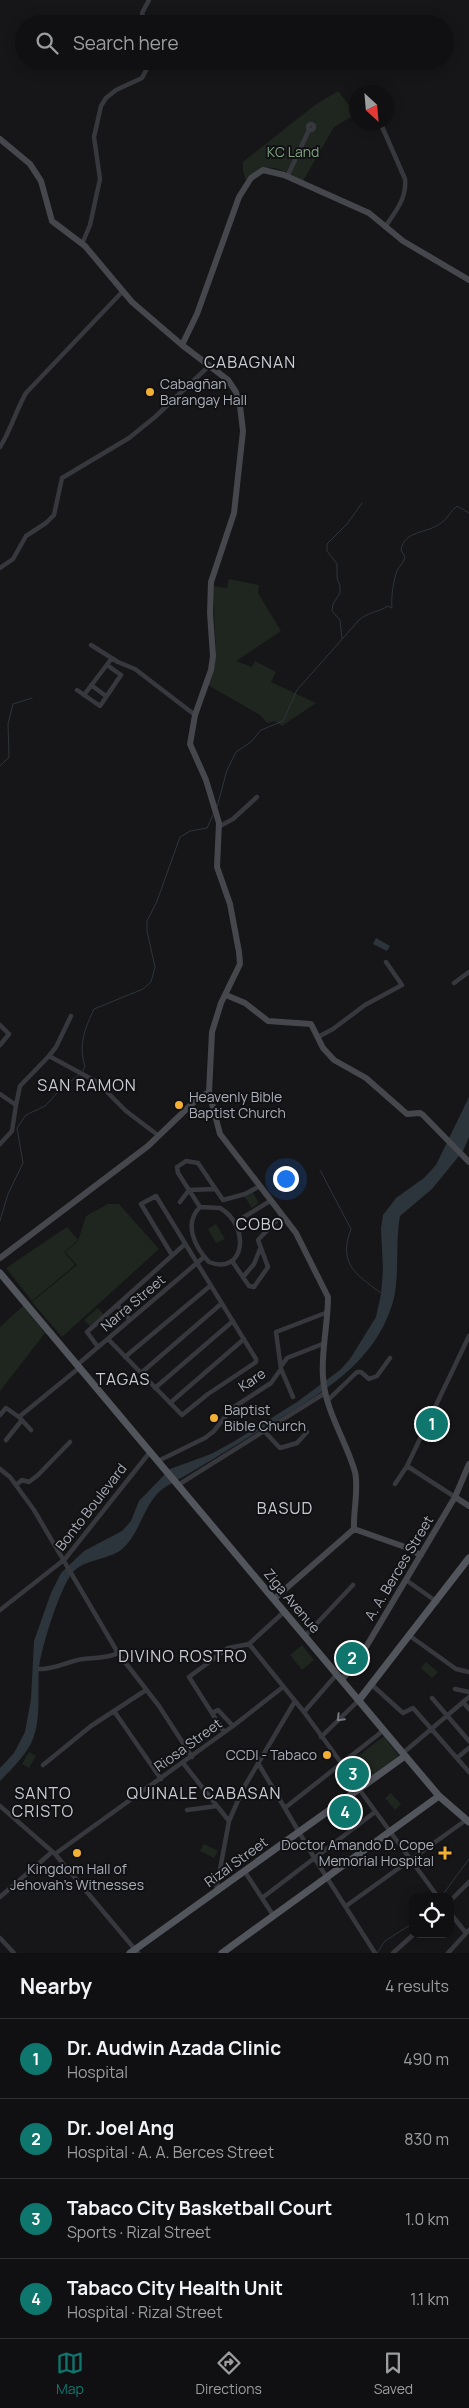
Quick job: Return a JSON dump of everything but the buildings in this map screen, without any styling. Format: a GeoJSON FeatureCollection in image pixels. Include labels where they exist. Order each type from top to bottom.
{"type":"FeatureCollection","features":[{"type":"Feature","properties":{"kind":"main road","name":"Ziga Avenue"},"geometry":{"type":"LineString","coordinates":[[0,1273],[404,1755],[439,1796],[467,1821]]}},
{"type":"Feature","properties":{"kind":"main road"},"geometry":{"type":"LineString","coordinates":[[358,1700],[437,1602],[469,1558]]}},
{"type":"Feature","properties":{"kind":"main road","name":"Rizal Street"},"geometry":{"type":"LineString","coordinates":[[135,1952],[404,1755]]}},
{"type":"Feature","properties":{"kind":"main road"},"geometry":{"type":"LineString","coordinates":[[222,1953],[439,1796]]}},
{"type":"Feature","properties":{"kind":"street"},"geometry":{"type":"LineString","coordinates":[[143,15],[149,0]]}},
{"type":"Feature","properties":{"kind":"street"},"geometry":{"type":"LineString","coordinates":[[82,244],[90,225],[100,179],[94,136],[102,106],[106,98],[116,90],[142,78],[146,70]]}},
{"type":"Feature","properties":{"kind":"street"},"geometry":{"type":"LineString","coordinates":[[287,176],[309,130]]}},
{"type":"Feature","properties":{"kind":"street"},"geometry":{"type":"LineString","coordinates":[[384,130],[405,178],[406,189],[398,208],[385,227]]}},
{"type":"Feature","properties":{"kind":"street"},"geometry":{"type":"LineString","coordinates":[[0,139],[30,164],[37,175],[52,222],[82,244],[123,291],[182,345],[228,380],[236,392],[243,431],[234,513],[211,582],[210,613],[213,650],[211,670],[195,715],[190,744],[206,780],[220,826],[217,868],[230,904],[240,964],[212,1032],[209,1092],[220,1134],[281,1216],[296,1233],[324,1286],[328,1297],[323,1378],[325,1392],[355,1473],[354,1529],[274,1599]]}},
{"type":"Feature","properties":{"kind":"street"},"geometry":{"type":"LineString","coordinates":[[182,345],[197,314],[239,197],[246,184],[263,170],[287,176],[369,213],[403,241],[469,280]]}},
{"type":"Feature","properties":{"kind":"street"},"geometry":{"type":"LineString","coordinates":[[0,447],[9,434],[15,413],[26,393],[123,291]]}},
{"type":"Feature","properties":{"kind":"street"},"geometry":{"type":"LineString","coordinates":[[0,568],[13,558],[26,536],[46,524],[54,515],[62,478],[129,438],[209,366]]}},
{"type":"Feature","properties":{"kind":"street"},"geometry":{"type":"LineString","coordinates":[[91,645],[135,669],[195,715]]}},
{"type":"Feature","properties":{"kind":"street"},"geometry":{"type":"LineString","coordinates":[[84,695],[112,658]]}},
{"type":"Feature","properties":{"kind":"street"},"geometry":{"type":"LineString","coordinates":[[77,690],[100,706],[121,675],[107,665]]}},
{"type":"Feature","properties":{"kind":"street"},"geometry":{"type":"LineString","coordinates":[[92,685],[106,696]]}},
{"type":"Feature","properties":{"kind":"street"},"geometry":{"type":"LineString","coordinates":[[220,826],[233,819],[257,796]]}},
{"type":"Feature","properties":{"kind":"street"},"geometry":{"type":"LineString","coordinates":[[318,1037],[333,1029],[365,1005],[402,985],[386,962]]}},
{"type":"Feature","properties":{"kind":"street"},"geometry":{"type":"LineString","coordinates":[[454,983],[469,972]]}},
{"type":"Feature","properties":{"kind":"street"},"geometry":{"type":"LineString","coordinates":[[226,996],[245,1003],[268,1021],[309,1024],[334,1060],[366,1078],[407,1114],[420,1113],[423,1115],[469,1162]]}},
{"type":"Feature","properties":{"kind":"street"},"geometry":{"type":"LineString","coordinates":[[0,1144],[12,1130],[20,1086],[49,1056],[71,1016]]}},
{"type":"Feature","properties":{"kind":"street"},"geometry":{"type":"LineString","coordinates":[[0,1024],[9,1034],[0,1045]]}},
{"type":"Feature","properties":{"kind":"street"},"geometry":{"type":"LineString","coordinates":[[49,1056],[102,1086],[126,1111],[159,1136]]}},
{"type":"Feature","properties":{"kind":"street"},"geometry":{"type":"LineString","coordinates":[[0,1258],[159,1136],[198,1099],[209,1092]]}},
{"type":"Feature","properties":{"kind":"street"},"geometry":{"type":"LineString","coordinates":[[0,1094],[16,1105]]}},
{"type":"Feature","properties":{"kind":"street"},"geometry":{"type":"LineString","coordinates":[[200,1207],[177,1170],[179,1164],[190,1160],[201,1165],[223,1200]]}},
{"type":"Feature","properties":{"kind":"street"},"geometry":{"type":"LineString","coordinates":[[223,1200],[245,1194],[260,1186]]}},
{"type":"Feature","properties":{"kind":"street"},"geometry":{"type":"LineString","coordinates":[[189,1190],[215,1189]]}},
{"type":"Feature","properties":{"kind":"street"},"geometry":{"type":"LineString","coordinates":[[180,1202],[189,1190]]}},
{"type":"Feature","properties":{"kind":"street"},"geometry":{"type":"LineString","coordinates":[[108,1339],[180,1414],[184,1414],[208,1394],[256,1362],[244,1339],[156,1196],[140,1204],[172,1255]]}},
{"type":"Feature","properties":{"kind":"street"},"geometry":{"type":"LineString","coordinates":[[220,1208],[223,1200]]}},
{"type":"Feature","properties":{"kind":"street"},"geometry":{"type":"LineString","coordinates":[[236,1222],[270,1200]]}},
{"type":"Feature","properties":{"kind":"street"},"geometry":{"type":"LineString","coordinates":[[200,1207],[220,1208],[236,1222],[241,1243],[232,1261]]}},
{"type":"Feature","properties":{"kind":"street"},"geometry":{"type":"LineString","coordinates":[[200,1207],[192,1218],[190,1231],[204,1257],[211,1264],[232,1261]]}},
{"type":"Feature","properties":{"kind":"street"},"geometry":{"type":"LineString","coordinates":[[232,1261],[251,1288],[266,1271],[267,1264],[258,1240],[281,1216]]}},
{"type":"Feature","properties":{"kind":"street"},"geometry":{"type":"LineString","coordinates":[[98,1347],[86,1333],[118,1302],[185,1244]]}},
{"type":"Feature","properties":{"kind":"street"},"geometry":{"type":"LineString","coordinates":[[243,1277],[254,1264],[260,1249]]}},
{"type":"Feature","properties":{"kind":"street","name":"Narra Street"},"geometry":{"type":"LineString","coordinates":[[6,1440],[20,1419],[98,1347],[204,1257]]}},
{"type":"Feature","properties":{"kind":"street"},"geometry":{"type":"LineString","coordinates":[[125,1357],[210,1286]]}},
{"type":"Feature","properties":{"kind":"street"},"geometry":{"type":"LineString","coordinates":[[140,1372],[221,1304]]}},
{"type":"Feature","properties":{"kind":"street"},"geometry":{"type":"LineString","coordinates":[[117,1305],[130,1320]]}},
{"type":"Feature","properties":{"kind":"street","name":"Kare"},"geometry":{"type":"LineString","coordinates":[[158,1461],[205,1438],[214,1431],[231,1409],[271,1384],[281,1367],[276,1332],[328,1312]]}},
{"type":"Feature","properties":{"kind":"street"},"geometry":{"type":"LineString","coordinates":[[155,1388],[233,1321]]}},
{"type":"Feature","properties":{"kind":"street"},"geometry":{"type":"LineString","coordinates":[[395,1484],[407,1466],[469,1336]]}},
{"type":"Feature","properties":{"kind":"street"},"geometry":{"type":"LineString","coordinates":[[170,1403],[244,1339]]}},
{"type":"Feature","properties":{"kind":"street"},"geometry":{"type":"LineString","coordinates":[[293,1397],[281,1367],[287,1358],[326,1342]]}},
{"type":"Feature","properties":{"kind":"street"},"geometry":{"type":"LineString","coordinates":[[327,1400],[357,1372],[361,1372],[369,1379],[377,1376],[390,1358]]}},
{"type":"Feature","properties":{"kind":"street"},"geometry":{"type":"LineString","coordinates":[[178,1484],[264,1432],[325,1392]]}},
{"type":"Feature","properties":{"kind":"street"},"geometry":{"type":"LineString","coordinates":[[0,1415],[6,1408],[31,1430]]}},
{"type":"Feature","properties":{"kind":"street"},"geometry":{"type":"LineString","coordinates":[[264,1432],[280,1448],[297,1443],[307,1432]]}},
{"type":"Feature","properties":{"kind":"street"},"geometry":{"type":"LineString","coordinates":[[16,1485],[22,1480],[29,1482],[38,1475],[70,1442]]}},
{"type":"Feature","properties":{"kind":"street","name":"Bonto Boulevard"},"geometry":{"type":"LineString","coordinates":[[0,1610],[66,1561],[150,1452]]}},
{"type":"Feature","properties":{"kind":"street","name":"A. A. Berces Street"},"geometry":{"type":"LineString","coordinates":[[340,1677],[366,1647],[455,1497],[469,1464]]}},
{"type":"Feature","properties":{"kind":"street"},"geometry":{"type":"LineString","coordinates":[[407,1466],[469,1506]]}},
{"type":"Feature","properties":{"kind":"street"},"geometry":{"type":"LineString","coordinates":[[0,1469],[16,1485],[34,1510],[66,1561],[118,1653],[192,1757]]}},
{"type":"Feature","properties":{"kind":"street"},"geometry":{"type":"LineString","coordinates":[[354,1529],[405,1547],[421,1555]]}},
{"type":"Feature","properties":{"kind":"street"},"geometry":{"type":"LineString","coordinates":[[406,1580],[437,1602]]}},
{"type":"Feature","properties":{"kind":"street"},"geometry":{"type":"LineString","coordinates":[[305,1636],[353,1585]]}},
{"type":"Feature","properties":{"kind":"street"},"geometry":{"type":"LineString","coordinates":[[224,1732],[189,1677],[228,1648],[249,1644],[285,1612]]}},
{"type":"Feature","properties":{"kind":"street"},"geometry":{"type":"LineString","coordinates":[[410,1636],[456,1669],[469,1672]]}},
{"type":"Feature","properties":{"kind":"street"},"geometry":{"type":"LineString","coordinates":[[249,1644],[304,1712],[342,1764]]}},
{"type":"Feature","properties":{"kind":"street"},"geometry":{"type":"LineString","coordinates":[[40,1670],[58,1668],[81,1659],[107,1658],[118,1653]]}},
{"type":"Feature","properties":{"kind":"street"},"geometry":{"type":"LineString","coordinates":[[304,1712],[340,1677]]}},
{"type":"Feature","properties":{"kind":"street"},"geometry":{"type":"LineString","coordinates":[[372,1685],[403,1714],[413,1708],[469,1772]]}},
{"type":"Feature","properties":{"kind":"street","name":"Riosa Street"},"geometry":{"type":"LineString","coordinates":[[0,1897],[54,1853],[192,1757],[283,1687]]}},
{"type":"Feature","properties":{"kind":"street"},"geometry":{"type":"LineString","coordinates":[[43,1765],[91,1726],[146,1690]]}},
{"type":"Feature","properties":{"kind":"street"},"geometry":{"type":"LineString","coordinates":[[455,1690],[469,1692]]}},
{"type":"Feature","properties":{"kind":"street"},"geometry":{"type":"LineString","coordinates":[[404,1755],[469,1697]]}},
{"type":"Feature","properties":{"kind":"street"},"geometry":{"type":"LineString","coordinates":[[432,1698],[469,1741]]}},
{"type":"Feature","properties":{"kind":"street"},"geometry":{"type":"LineString","coordinates":[[322,1737],[358,1700]]}},
{"type":"Feature","properties":{"kind":"street"},"geometry":{"type":"LineString","coordinates":[[216,1892],[229,1821],[243,1789],[295,1701]]}},
{"type":"Feature","properties":{"kind":"street"},"geometry":{"type":"LineString","coordinates":[[463,1702],[469,1709]]}},
{"type":"Feature","properties":{"kind":"street"},"geometry":{"type":"LineString","coordinates":[[212,1713],[218,1710],[233,1726]]}},
{"type":"Feature","properties":{"kind":"street"},"geometry":{"type":"LineString","coordinates":[[114,1711],[161,1779]]}},
{"type":"Feature","properties":{"kind":"street"},"geometry":{"type":"LineString","coordinates":[[286,1807],[384,1730]]}},
{"type":"Feature","properties":{"kind":"street"},"geometry":{"type":"LineString","coordinates":[[457,1758],[469,1748]]}},
{"type":"Feature","properties":{"kind":"street"},"geometry":{"type":"LineString","coordinates":[[183,1763],[229,1821]]}},
{"type":"Feature","properties":{"kind":"street"},"geometry":{"type":"LineString","coordinates":[[258,1763],[286,1807],[315,1859],[328,1876],[375,1952]]}},
{"type":"Feature","properties":{"kind":"street"},"geometry":{"type":"LineString","coordinates":[[359,1789],[435,1893]]}},
{"type":"Feature","properties":{"kind":"street"},"geometry":{"type":"LineString","coordinates":[[0,1806],[54,1853],[135,1952]]}},
{"type":"Feature","properties":{"kind":"street"},"geometry":{"type":"LineString","coordinates":[[187,1810],[217,1806]]}},
{"type":"Feature","properties":{"kind":"street"},"geometry":{"type":"LineString","coordinates":[[262,1898],[375,1812]]}},
{"type":"Feature","properties":{"kind":"street"},"geometry":{"type":"LineString","coordinates":[[346,1906],[467,1821]]}},
{"type":"Feature","properties":{"kind":"street"},"geometry":{"type":"LineString","coordinates":[[245,1872],[273,1915]]}},
{"type":"Feature","properties":{"kind":"street"},"geometry":{"type":"LineString","coordinates":[[454,1897],[469,1882]]}},
{"type":"Feature","properties":{"kind":"street"},"geometry":{"type":"LineString","coordinates":[[448,1953],[468,1931],[454,1917]]}},
{"type":"Feature","properties":{"kind":"street"},"geometry":{"type":"LineString","coordinates":[[0,1938],[14,1953]]}},
{"type":"Feature","properties":{"kind":"street"},"geometry":{"type":"LineString","coordinates":[[393,1953],[410,1938]]}},
{"type":"Feature","properties":{"kind":"green space","name":"KC Land"},"geometry":{"type":"Polygon","coordinates":[[[338,91],[349,105],[349,118],[334,127],[303,181],[274,168],[262,170],[246,180],[243,162],[315,105],[338,91]]]}},
{"type":"Feature","properties":{"kind":"green space"},"geometry":{"type":"Polygon","coordinates":[[[229,579],[259,585],[258,593],[281,631],[236,661],[252,667],[255,661],[276,672],[271,682],[316,703],[282,726],[275,721],[267,723],[260,715],[208,685],[216,656],[213,586],[227,588],[229,579]]]}},
{"type":"Feature","properties":{"kind":"green space"},"geometry":{"type":"Polygon","coordinates":[[[252,1191],[259,1203],[252,1208],[244,1196],[252,1191]]]}},
{"type":"Feature","properties":{"kind":"green space"},"geometry":{"type":"Polygon","coordinates":[[[108,1204],[119,1204],[159,1249],[62,1337],[32,1302],[77,1265],[65,1252],[78,1241],[86,1216],[108,1204]]]}},
{"type":"Feature","properties":{"kind":"green space"},"geometry":{"type":"Polygon","coordinates":[[[216,1224],[225,1239],[216,1243],[208,1229],[216,1224]]]}},
{"type":"Feature","properties":{"kind":"green space"},"geometry":{"type":"Polygon","coordinates":[[[67,1227],[78,1240],[64,1252],[75,1265],[32,1301],[6,1268],[67,1227]]]}},
{"type":"Feature","properties":{"kind":"green space"},"geometry":{"type":"Polygon","coordinates":[[[23,1306],[45,1333],[0,1391],[0,1327],[23,1306]]]}},
{"type":"Feature","properties":{"kind":"green space"},"geometry":{"type":"Polygon","coordinates":[[[98,1308],[104,1315],[90,1326],[84,1320],[98,1308]]]}},
{"type":"Feature","properties":{"kind":"green space"},"geometry":{"type":"Polygon","coordinates":[[[302,1645],[314,1660],[302,1670],[290,1655],[302,1645]]]}},
{"type":"Feature","properties":{"kind":"green space"},"geometry":{"type":"Polygon","coordinates":[[[426,1662],[438,1672],[432,1678],[421,1668],[426,1662]]]}},
{"type":"Feature","properties":{"kind":"green space"},"geometry":{"type":"Polygon","coordinates":[[[384,1736],[399,1756],[367,1779],[353,1760],[384,1736]]]}},
{"type":"Feature","properties":{"kind":"green space"},"geometry":{"type":"Polygon","coordinates":[[[29,1752],[36,1756],[29,1768],[22,1764],[29,1752]]]}},
{"type":"Feature","properties":{"kind":"green space"},"geometry":{"type":"Polygon","coordinates":[[[353,1765],[362,1778],[354,1784],[344,1771],[353,1765]]]}},
{"type":"Feature","properties":{"kind":"green space"},"geometry":{"type":"Polygon","coordinates":[[[391,1793],[401,1804],[395,1810],[385,1798],[391,1793]]]}},
{"type":"Feature","properties":{"kind":"green space"},"geometry":{"type":"Polygon","coordinates":[[[204,1844],[218,1851],[214,1858],[200,1851],[204,1844]]]}},
{"type":"Feature","properties":{"kind":"shaded area"},"geometry":{"type":"Polygon","coordinates":[[[376,938],[390,946],[387,951],[373,944],[376,938]]]}},
{"type":"Feature","properties":{"kind":"shaded area"},"geometry":{"type":"Polygon","coordinates":[[[469,1097],[469,1137],[463,1151],[432,1189],[400,1216],[393,1302],[385,1323],[374,1342],[361,1359],[346,1373],[311,1399],[159,1492],[147,1508],[134,1535],[121,1550],[84,1564],[73,1572],[62,1591],[43,1647],[39,1668],[37,1721],[32,1741],[21,1758],[0,1781],[0,1768],[14,1753],[25,1732],[31,1699],[34,1641],[51,1593],[61,1573],[84,1551],[122,1531],[131,1521],[139,1501],[170,1469],[211,1454],[233,1442],[297,1402],[340,1370],[350,1359],[376,1317],[381,1294],[383,1270],[381,1228],[383,1215],[396,1198],[424,1178],[436,1165],[469,1097]]]}},
{"type":"Feature","properties":{"kind":"waterway"},"geometry":{"type":"LineString","coordinates":[[342,638],[340,620],[332,611],[333,604],[340,593],[337,564],[327,551],[327,544],[347,524],[362,503]]}},
{"type":"Feature","properties":{"kind":"waterway"},"geometry":{"type":"LineString","coordinates":[[217,807],[227,770],[236,752],[251,742],[261,730],[283,721],[297,690],[359,620],[388,606],[392,608],[394,580],[405,557],[401,550],[407,539],[441,523],[457,506],[469,513]]}},
{"type":"Feature","properties":{"kind":"waterway"},"geometry":{"type":"LineString","coordinates":[[0,766],[9,757],[8,724],[13,704],[32,698]]}},
{"type":"Feature","properties":{"kind":"waterway"},"geometry":{"type":"LineString","coordinates":[[83,1071],[85,1066],[82,1044],[94,1009],[143,989],[151,982],[155,967],[147,931],[147,921],[157,901],[180,837],[190,831],[207,828],[213,815]]}},
{"type":"Feature","properties":{"kind":"waterway"},"geometry":{"type":"LineString","coordinates":[[0,1221],[8,1194],[23,1163],[17,1128],[26,1115],[45,1106],[61,1089],[80,1074]]}},
{"type":"Feature","properties":{"kind":"waterway"},"geometry":{"type":"LineString","coordinates":[[320,1170],[351,1229],[347,1241],[348,1259],[351,1267],[381,1293]]}},
{"type":"Feature","properties":{"kind":"waterway"},"geometry":{"type":"LineString","coordinates":[[444,1893],[469,1859]]}},
{"type":"Feature","properties":{"kind":"waterway"},"geometry":{"type":"LineString","coordinates":[[377,1953],[385,1941],[409,1926]]}},
{"type":"Feature","properties":{"kind":"place","name":"Cabagñan Barangay Hall"},"geometry":{"type":"Point","coordinates":[150,392]}},
{"type":"Feature","properties":{"kind":"place","name":"Heavenly Bible Baptist Church"},"geometry":{"type":"Point","coordinates":[179,1105]}},
{"type":"Feature","properties":{"kind":"place","name":"Baptist Bible Church"},"geometry":{"type":"Point","coordinates":[214,1418]}},
{"type":"Feature","properties":{"kind":"place","name":"Dr. Audwin Azada Clinic"},"geometry":{"type":"Point","coordinates":[432,1424]}},
{"type":"Feature","properties":{"kind":"place","name":"Dr. Joel Ang"},"geometry":{"type":"Point","coordinates":[352,1658]}},
{"type":"Feature","properties":{"kind":"place","name":"CCDI - Tabaco"},"geometry":{"type":"Point","coordinates":[327,1755]}},
{"type":"Feature","properties":{"kind":"place","name":"Tabaco City Basketball Court"},"geometry":{"type":"Point","coordinates":[353,1774]}},
{"type":"Feature","properties":{"kind":"place","name":"Tabaco City Health Unit"},"geometry":{"type":"Point","coordinates":[345,1812]}},
{"type":"Feature","properties":{"kind":"place","name":"Kingdom Hall of Jehovah's Witnesses"},"geometry":{"type":"Point","coordinates":[77,1853]}},
{"type":"Feature","properties":{"kind":"place","name":"Doctor Amando D. Cope Memorial Hospital"},"geometry":{"type":"Point","coordinates":[445,1853]}},
{"type":"Feature","properties":{"kind":"district","name":"CABAGNAN"},"geometry":{"type":"Point","coordinates":[250,362]}},
{"type":"Feature","properties":{"kind":"district","name":"SAN RAMON"},"geometry":{"type":"Point","coordinates":[87,1085]}},
{"type":"Feature","properties":{"kind":"district","name":"COBO"},"geometry":{"type":"Point","coordinates":[260,1224]}},
{"type":"Feature","properties":{"kind":"district","name":"TAGAS"},"geometry":{"type":"Point","coordinates":[123,1379]}},
{"type":"Feature","properties":{"kind":"district","name":"BASUD"},"geometry":{"type":"Point","coordinates":[285,1508]}},
{"type":"Feature","properties":{"kind":"district","name":"DIVINO ROSTRO"},"geometry":{"type":"Point","coordinates":[183,1656]}},
{"type":"Feature","properties":{"kind":"district","name":"QUINALE CABASAN"},"geometry":{"type":"Point","coordinates":[204,1793]}},
{"type":"Feature","properties":{"kind":"district","name":"SANTO CRISTO"},"geometry":{"type":"Point","coordinates":[43,1802]}}]}
